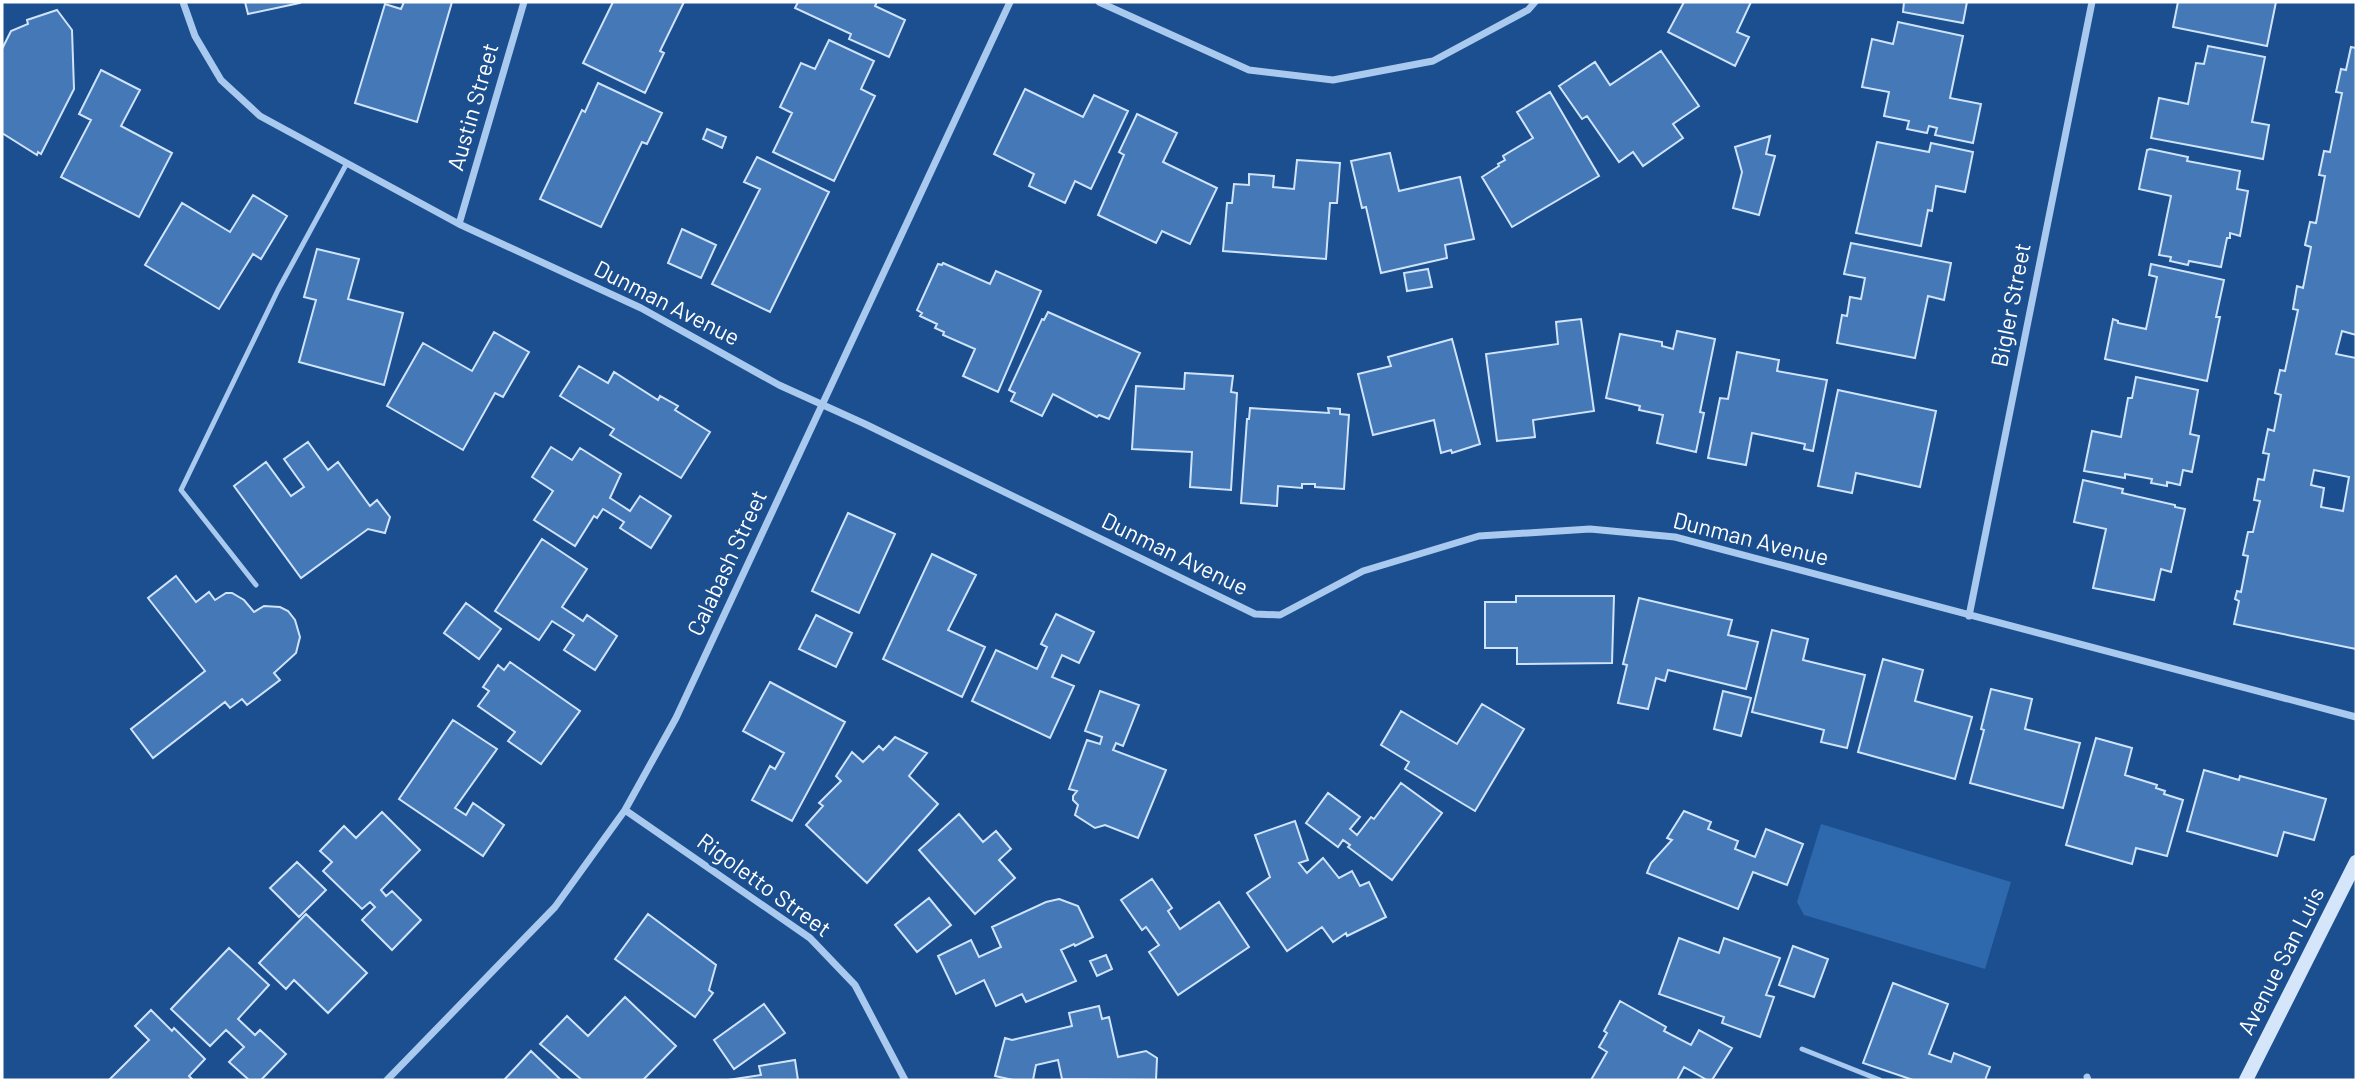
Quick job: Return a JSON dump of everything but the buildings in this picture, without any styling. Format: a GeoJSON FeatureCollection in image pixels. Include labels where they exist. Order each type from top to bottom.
{"type":"FeatureCollection","features":[{"type":"Feature","properties":{"kind":"street","name":"Dunman Avenue"},"geometry":{"type":"LineString","coordinates":[[183,2],[195,36],[221,80],[260,116],[459,224],[641,308],[779,385],[1255,614],[1280,615],[1363,572],[1479,536],[1590,529],[1675,537],[2356,718]]}},
{"type":"Feature","properties":{"kind":"street","name":"Austin Street"},"geometry":{"type":"LineString","coordinates":[[459,224],[524,2]]}},
{"type":"Feature","properties":{"kind":"street","name":"Calabash Street"},"geometry":{"type":"LineString","coordinates":[[387,1080],[555,907],[625,810],[676,718],[1010,2]]}},
{"type":"Feature","properties":{"kind":"street"},"geometry":{"type":"LineString","coordinates":[[1100,2],[1249,70],[1333,80],[1433,61],[1528,10],[1535,2]]}},
{"type":"Feature","properties":{"kind":"street","name":"Bigler Street"},"geometry":{"type":"LineString","coordinates":[[1969,616],[2092,2]]}},
{"type":"Feature","properties":{"kind":"street","name":"Rigoletto Street"},"geometry":{"type":"LineString","coordinates":[[625,810],[810,938],[855,985],[905,1080]]}},
{"type":"Feature","properties":{"kind":"street","name":"Avenue San Luis"},"geometry":{"type":"LineString","coordinates":[[2246,1080],[2356,862]]}},
{"type":"Feature","properties":{"kind":"lane"},"geometry":{"type":"LineString","coordinates":[[256,585],[181,490],[278,290],[347,163]]}},
{"type":"Feature","properties":{"kind":"lane"},"geometry":{"type":"LineString","coordinates":[[1802,1049],[1880,1080]]}},
{"type":"Feature","properties":{"kind":"shaded area"},"geometry":{"type":"Polygon","coordinates":[[[1821,824],[2011,882],[1985,969],[1804,915],[1797,902],[1821,824]]]}}]}
